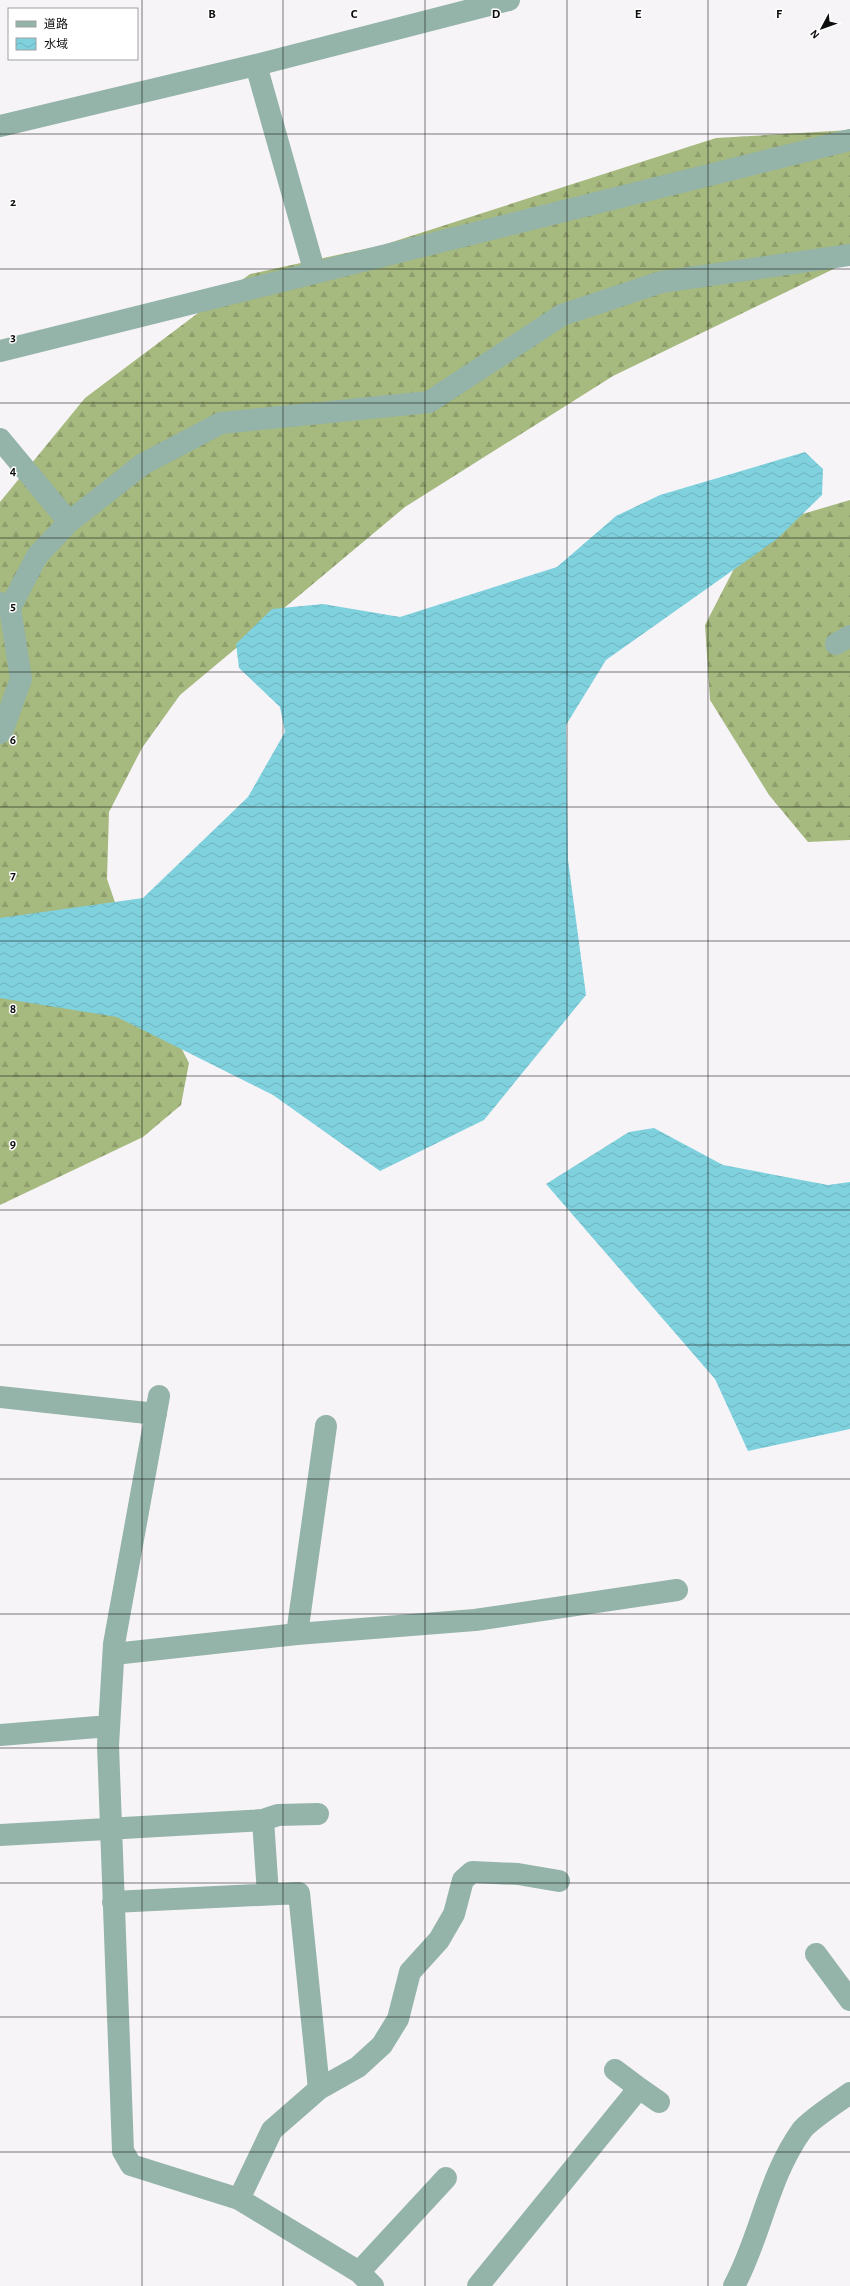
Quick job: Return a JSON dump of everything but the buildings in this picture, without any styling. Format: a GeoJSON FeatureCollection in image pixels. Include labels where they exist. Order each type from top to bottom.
{"type":"FeatureCollection","features":[{"type":"Feature","properties":{"kind":"street"},"geometry":{"type":"LineString","coordinates":[[0,126],[256,65],[509,0]]}},
{"type":"Feature","properties":{"kind":"street"},"geometry":{"type":"LineString","coordinates":[[256,65],[315,273]]}},
{"type":"Feature","properties":{"kind":"street"},"geometry":{"type":"LineString","coordinates":[[0,351],[850,140]]}},
{"type":"Feature","properties":{"kind":"street"},"geometry":{"type":"LineString","coordinates":[[0,733],[3,729],[21,679],[5,606],[37,556],[69,522],[143,464],[221,423],[429,402],[562,315],[661,282],[850,255]]}},
{"type":"Feature","properties":{"kind":"street"},"geometry":{"type":"LineString","coordinates":[[0,439],[69,522]]}},
{"type":"Feature","properties":{"kind":"street"},"geometry":{"type":"LineString","coordinates":[[0,1397],[158,1405],[114,1654],[109,1726],[113,1902],[123,2151],[132,2165],[239,2199],[366,2279],[446,2178]]}},
{"type":"Feature","properties":{"kind":"street"},"geometry":{"type":"LineString","coordinates":[[297,1634],[326,1426]]}},
{"type":"Feature","properties":{"kind":"street"},"geometry":{"type":"LineString","coordinates":[[114,1654],[297,1634],[475,1620],[677,1590]]}},
{"type":"Feature","properties":{"kind":"street"},"geometry":{"type":"LineString","coordinates":[[0,1735],[109,1726]]}},
{"type":"Feature","properties":{"kind":"street"},"geometry":{"type":"LineString","coordinates":[[0,1835],[111,1827],[263,1820],[278,1815],[318,1814]]}},
{"type":"Feature","properties":{"kind":"street"},"geometry":{"type":"LineString","coordinates":[[263,1820],[268,1894]]}},
{"type":"Feature","properties":{"kind":"street"},"geometry":{"type":"LineString","coordinates":[[239,2199],[272,2130],[319,2089],[358,2067],[382,2046],[398,2019],[410,1972],[439,1940],[454,1914],[463,1880],[472,1872],[518,1874],[559,1881]]}},
{"type":"Feature","properties":{"kind":"street"},"geometry":{"type":"LineString","coordinates":[[113,1902],[299,1893],[319,2089]]}},
{"type":"Feature","properties":{"kind":"street"},"geometry":{"type":"LineString","coordinates":[[816,1954],[850,2000]]}},
{"type":"Feature","properties":{"kind":"street"},"geometry":{"type":"LineString","coordinates":[[615,2070],[658,2102]]}},
{"type":"Feature","properties":{"kind":"street"},"geometry":{"type":"LineString","coordinates":[[478,2286],[639,2088]]}},
{"type":"Feature","properties":{"kind":"street"},"geometry":{"type":"LineString","coordinates":[[734,2286],[745,2266],[780,2167],[803,2129],[850,2093]]}},
{"type":"Feature","properties":{"kind":"green space"},"geometry":{"type":"Polygon","coordinates":[[[850,130],[850,261],[613,376],[405,507],[180,695],[142,748],[109,812],[107,879],[132,952],[189,1063],[181,1105],[143,1137],[0,1205],[0,502],[85,398],[250,274],[383,245],[716,138],[850,130]]]}},
{"type":"Feature","properties":{"kind":"green space"},"geometry":{"type":"Polygon","coordinates":[[[850,500],[850,840],[808,842],[769,795],[710,700],[705,625],[738,561],[789,518],[850,500]]]}},
{"type":"Feature","properties":{"kind":"water"},"geometry":{"type":"Polygon","coordinates":[[[805,452],[823,469],[822,495],[777,539],[606,660],[566,725],[568,860],[586,995],[484,1120],[380,1171],[273,1095],[117,1017],[0,998],[0,918],[143,898],[248,797],[285,732],[280,707],[239,668],[236,644],[272,609],[323,604],[400,617],[557,567],[616,516],[660,495],[805,452]]]}},
{"type":"Feature","properties":{"kind":"water"},"geometry":{"type":"Polygon","coordinates":[[[654,1128],[723,1165],[828,1185],[850,1182],[850,1429],[748,1451],[715,1379],[546,1184],[629,1132],[654,1128]]]}}]}
